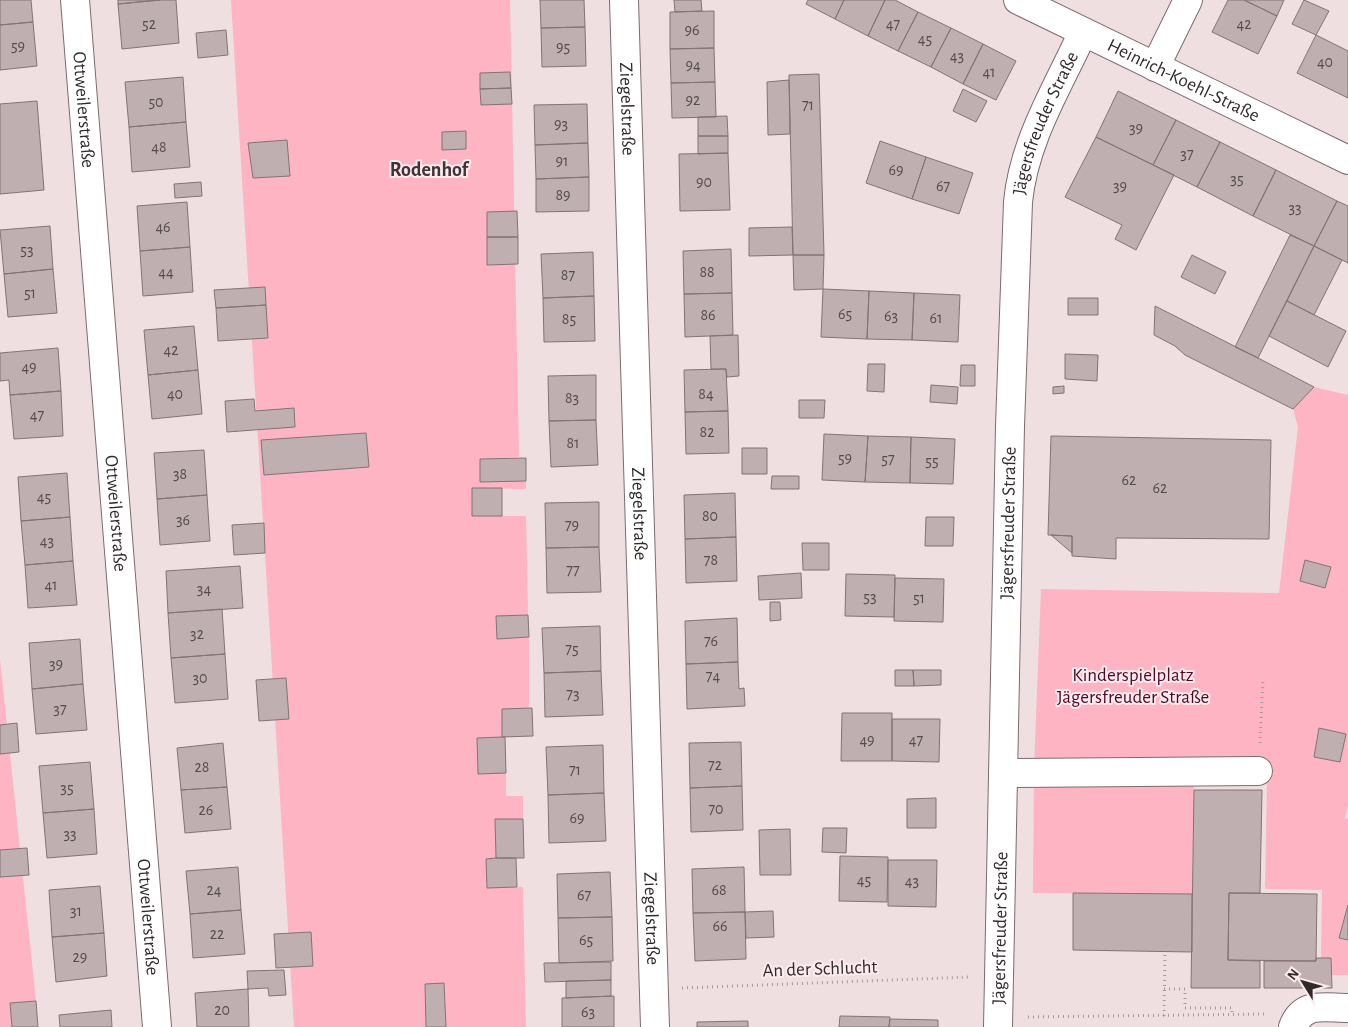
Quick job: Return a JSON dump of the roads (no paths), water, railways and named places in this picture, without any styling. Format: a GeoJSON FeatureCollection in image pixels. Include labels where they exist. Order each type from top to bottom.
{"type":"FeatureCollection","features":[{"type":"Feature","properties":{"kind":"street","name":"Ottweilerstraße"},"geometry":{"type":"LineString","coordinates":[[75,0],[157,1027]]}},
{"type":"Feature","properties":{"kind":"street","name":"Ziegelstraße"},"geometry":{"type":"LineString","coordinates":[[624,0],[655,1027]]}},
{"type":"Feature","properties":{"kind":"street","name":"Heinrich-Koehl-Straße"},"geometry":{"type":"LineString","coordinates":[[1018,0],[1348,160]]}},
{"type":"Feature","properties":{"kind":"street"},"geometry":{"type":"LineString","coordinates":[[1155,67],[1188,0]]}},
{"type":"Feature","properties":{"kind":"street","name":"Jägersfreuder Straße"},"geometry":{"type":"LineString","coordinates":[[998,1027],[1010,426],[1020,178],[1030,143],[1083,32]]}},
{"type":"Feature","properties":{"kind":"street"},"geometry":{"type":"LineString","coordinates":[[1003,774],[1258,771]]}},
{"type":"Feature","properties":{"kind":"street"},"geometry":{"type":"LineString","coordinates":[[1295,1022],[1309,1007],[1348,1008]]}},
{"type":"Feature","properties":{"kind":"district","name":"Rodenhof"},"geometry":{"type":"Point","coordinates":[429,170]}},
{"type":"Feature","properties":{"kind":"park label","name":"Kinderspielplatz Jägersfreuder Straße"},"geometry":{"type":"Point","coordinates":[1133,686]}}]}
